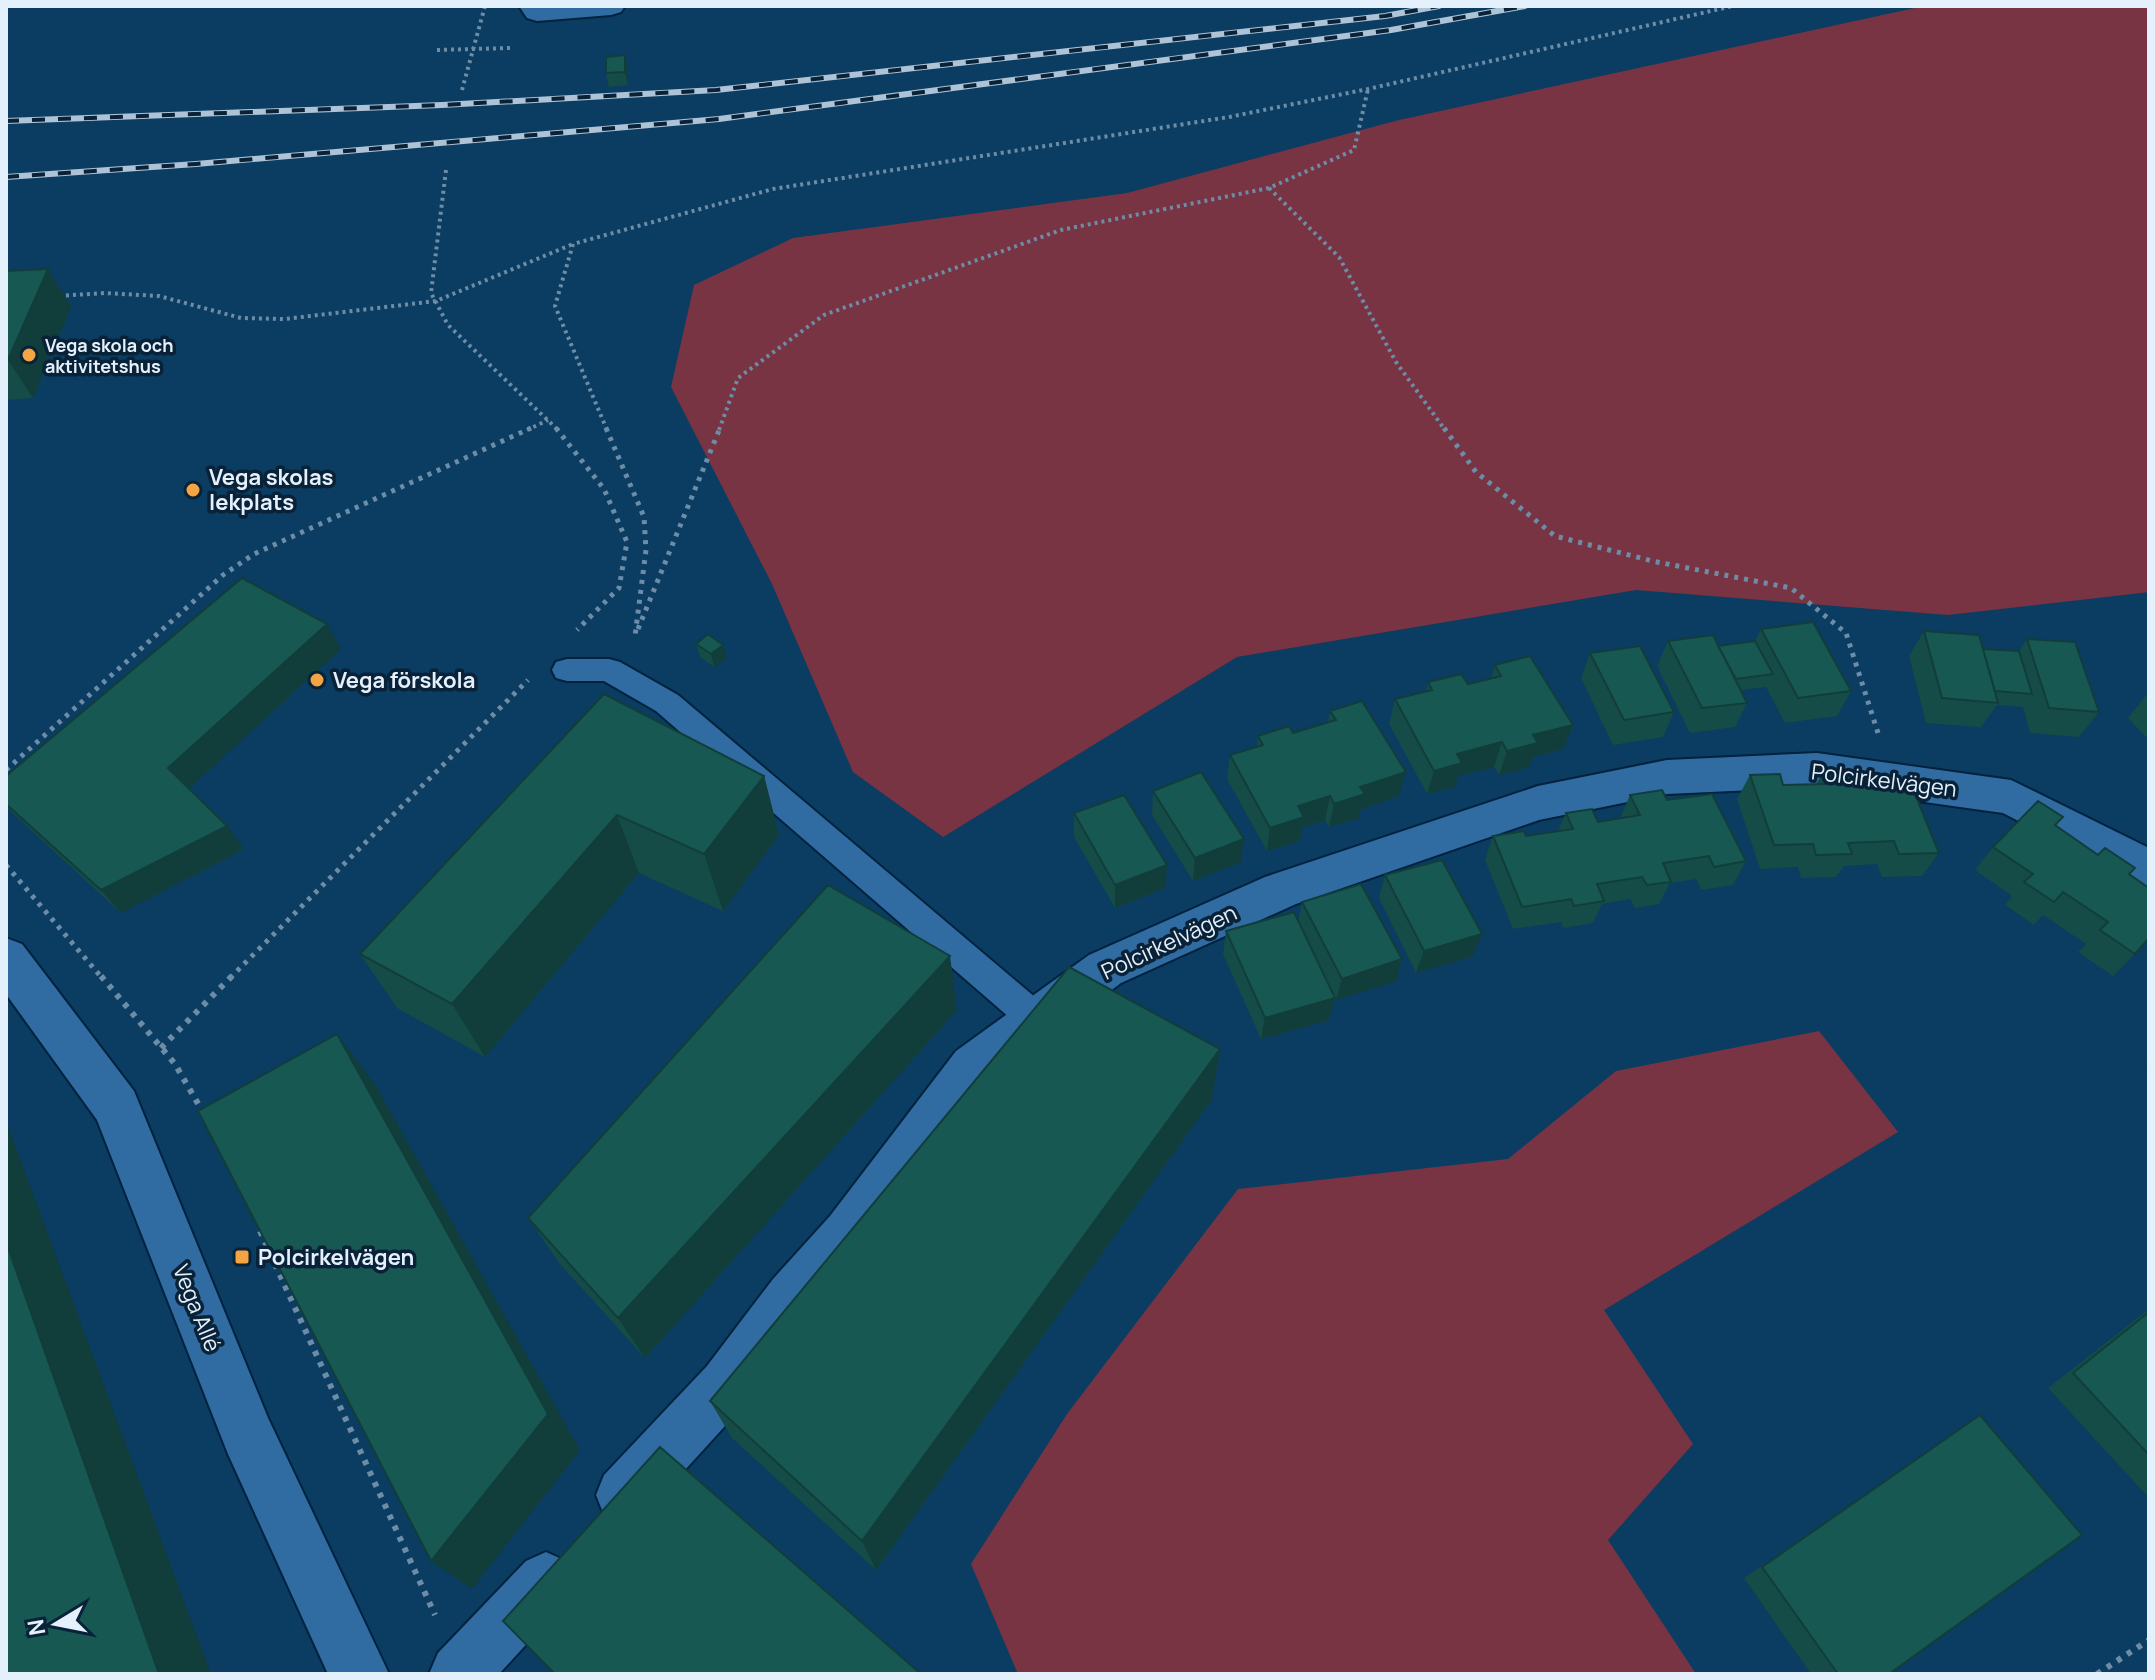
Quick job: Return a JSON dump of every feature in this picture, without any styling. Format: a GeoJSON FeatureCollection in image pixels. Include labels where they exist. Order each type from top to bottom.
{"type":"FeatureCollection","features":[{"type":"Feature","properties":{"kind":"street"},"geometry":{"type":"LineString","coordinates":[[535,9],[611,6]]}},
{"type":"Feature","properties":{"kind":"street","name":"Polcirkelvägen"},"geometry":{"type":"LineString","coordinates":[[460,1673],[726,1385],[792,1297],[848,1233],[973,1066],[1105,969],[1281,890],[1538,803],[1667,777],[1817,770],[2011,797],[2142,860]]}},
{"type":"Feature","properties":{"kind":"street","name":"Vega Allé"},"geometry":{"type":"LineString","coordinates":[[6,958],[117,1107],[247,1435],[359,1674]]}},
{"type":"Feature","properties":{"kind":"lane"},"geometry":{"type":"LineString","coordinates":[[567,670],[609,670],[667,703],[1037,1020]]}},
{"type":"Feature","properties":{"kind":"path"},"geometry":{"type":"LineString","coordinates":[[462,90],[485,6]]}},
{"type":"Feature","properties":{"kind":"path"},"geometry":{"type":"LineString","coordinates":[[48,296],[104,293],[159,296],[241,318],[285,319],[436,301],[573,244],[773,189],[1229,117],[1368,89],[1733,6]]}},
{"type":"Feature","properties":{"kind":"path"},"geometry":{"type":"LineString","coordinates":[[437,50],[511,48]]}},
{"type":"Feature","properties":{"kind":"path"},"geometry":{"type":"LineString","coordinates":[[635,637],[699,485],[738,378],[824,315],[1061,230],[1269,188],[1354,150],[1368,89]]}},
{"type":"Feature","properties":{"kind":"path"},"geometry":{"type":"LineString","coordinates":[[446,170],[431,293],[448,325],[562,433],[604,489],[627,542],[619,588],[575,632]]}},
{"type":"Feature","properties":{"kind":"path"},"geometry":{"type":"LineString","coordinates":[[1269,188],[1339,257],[1396,362],[1476,472],[1555,536],[1652,561],[1791,588],[1846,633],[1894,780]]}},
{"type":"Feature","properties":{"kind":"path"},"geometry":{"type":"LineString","coordinates":[[573,244],[555,306],[644,517],[646,550],[632,683]]}},
{"type":"Feature","properties":{"kind":"path"},"geometry":{"type":"LineString","coordinates":[[6,770],[223,575],[254,554],[548,420]]}},
{"type":"Feature","properties":{"kind":"path"},"geometry":{"type":"LineString","coordinates":[[161,1048],[530,677]]}},
{"type":"Feature","properties":{"kind":"path"},"geometry":{"type":"LineString","coordinates":[[6,865],[175,1064],[205,1116]]}},
{"type":"Feature","properties":{"kind":"path"},"geometry":{"type":"LineString","coordinates":[[253,1216],[460,1673]]}},
{"type":"Feature","properties":{"kind":"path"},"geometry":{"type":"LineString","coordinates":[[2097,1674],[2149,1640]]}},
{"type":"Feature","properties":{"kind":"shaded area"},"geometry":{"type":"Polygon","coordinates":[[[1924,6],[2149,6],[2149,592],[1948,615],[1636,590],[1237,657],[943,837],[853,772],[772,584],[671,387],[694,285],[793,238],[1127,193],[1399,120],[1924,6]]]}},
{"type":"Feature","properties":{"kind":"shaded area"},"geometry":{"type":"Polygon","coordinates":[[[1819,1031],[1898,1132],[1604,1310],[1693,1444],[1608,1540],[1696,1674],[1018,1674],[971,1564],[1067,1414],[1238,1189],[1508,1159],[1616,1071],[1819,1031]]]}},
{"type":"Feature","properties":{"kind":"building"},"geometry":{"type":"Polygon","coordinates":[[[625,55],[625,72],[606,73],[606,57],[625,55]]]}},
{"type":"Feature","properties":{"kind":"building"},"geometry":{"type":"Polygon","coordinates":[[[48,269],[8,360],[6,360],[6,271],[48,269]]]}},
{"type":"Feature","properties":{"kind":"building"},"geometry":{"type":"Polygon","coordinates":[[[242,578],[327,624],[168,768],[227,826],[101,890],[6,804],[6,776],[242,578]]]}},
{"type":"Feature","properties":{"kind":"building"},"geometry":{"type":"Polygon","coordinates":[[[1813,622],[1851,691],[1798,698],[1761,629],[1813,622]]]}},
{"type":"Feature","properties":{"kind":"building"},"geometry":{"type":"Polygon","coordinates":[[[1924,631],[1979,635],[1998,703],[1942,698],[1924,631]]]}},
{"type":"Feature","properties":{"kind":"building"},"geometry":{"type":"Polygon","coordinates":[[[708,634],[723,645],[711,654],[696,644],[708,634]]]}},
{"type":"Feature","properties":{"kind":"building"},"geometry":{"type":"Polygon","coordinates":[[[1713,635],[1747,703],[1702,708],[1668,641],[1713,635]]]}},
{"type":"Feature","properties":{"kind":"building"},"geometry":{"type":"Polygon","coordinates":[[[2027,639],[2075,642],[2099,712],[2049,708],[2027,639]]]}},
{"type":"Feature","properties":{"kind":"building"},"geometry":{"type":"Polygon","coordinates":[[[1755,641],[1773,674],[1736,679],[1718,646],[1755,641]]]}},
{"type":"Feature","properties":{"kind":"building"},"geometry":{"type":"Polygon","coordinates":[[[1640,646],[1674,712],[1624,720],[1590,653],[1640,646]]]}},
{"type":"Feature","properties":{"kind":"building"},"geometry":{"type":"Polygon","coordinates":[[[1983,649],[2019,651],[2032,694],[1995,691],[1983,649]]]}},
{"type":"Feature","properties":{"kind":"building"},"geometry":{"type":"Polygon","coordinates":[[[1530,656],[1573,725],[1533,735],[1538,743],[1507,751],[1502,742],[1457,754],[1462,763],[1434,771],[1395,699],[1432,690],[1428,682],[1461,674],[1468,684],[1501,676],[1495,665],[1530,656]]]}},
{"type":"Feature","properties":{"kind":"building"},"geometry":{"type":"Polygon","coordinates":[[[604,694],[764,776],[704,854],[617,815],[452,1004],[360,954],[604,694]]]}},
{"type":"Feature","properties":{"kind":"building"},"geometry":{"type":"Polygon","coordinates":[[[1362,701],[1406,772],[1360,787],[1365,794],[1334,804],[1330,796],[1298,806],[1304,817],[1270,828],[1230,755],[1263,745],[1258,736],[1289,726],[1293,733],[1336,720],[1330,711],[1362,701]]]}},
{"type":"Feature","properties":{"kind":"building"},"geometry":{"type":"Polygon","coordinates":[[[1201,772],[1244,839],[1195,858],[1153,791],[1201,772]]]}},
{"type":"Feature","properties":{"kind":"building"},"geometry":{"type":"Polygon","coordinates":[[[1860,773],[1864,785],[1911,784],[1939,853],[1899,854],[1894,841],[1848,843],[1852,854],[1816,855],[1813,844],[1774,845],[1750,775],[1780,774],[1783,785],[1826,784],[1822,774],[1860,773]]]}},
{"type":"Feature","properties":{"kind":"building"},"geometry":{"type":"Polygon","coordinates":[[[1662,790],[1667,800],[1712,794],[1746,861],[1714,867],[1709,856],[1663,863],[1671,882],[1647,885],[1642,877],[1597,884],[1604,901],[1574,906],[1571,899],[1522,907],[1493,836],[1524,831],[1526,836],[1573,829],[1566,813],[1592,809],[1598,822],[1640,815],[1630,795],[1662,790]]]}},
{"type":"Feature","properties":{"kind":"building"},"geometry":{"type":"Polygon","coordinates":[[[1124,795],[1167,865],[1115,885],[1074,813],[1124,795]]]}},
{"type":"Feature","properties":{"kind":"building"},"geometry":{"type":"Polygon","coordinates":[[[2038,801],[2063,817],[2055,825],[2098,855],[2105,848],[2135,868],[2129,874],[2149,888],[2149,938],[2135,954],[2100,930],[2108,922],[2063,892],[2054,902],[2024,882],[2033,874],[1993,847],[2038,801]]]}},
{"type":"Feature","properties":{"kind":"building"},"geometry":{"type":"Polygon","coordinates":[[[1442,860],[1482,934],[1424,951],[1385,875],[1442,860]]]}},
{"type":"Feature","properties":{"kind":"building"},"geometry":{"type":"Polygon","coordinates":[[[1361,884],[1402,959],[1342,979],[1302,902],[1361,884]]]}},
{"type":"Feature","properties":{"kind":"building"},"geometry":{"type":"Polygon","coordinates":[[[828,885],[950,956],[618,1318],[528,1218],[828,885]]]}},
{"type":"Feature","properties":{"kind":"building"},"geometry":{"type":"Polygon","coordinates":[[[1294,912],[1335,998],[1265,1018],[1226,931],[1294,912]]]}},
{"type":"Feature","properties":{"kind":"building"},"geometry":{"type":"Polygon","coordinates":[[[1069,967],[1220,1049],[862,1541],[710,1401],[1069,967]]]}},
{"type":"Feature","properties":{"kind":"building"},"geometry":{"type":"Polygon","coordinates":[[[337,1034],[548,1414],[431,1561],[198,1111],[337,1034]]]}},
{"type":"Feature","properties":{"kind":"building"},"geometry":{"type":"Polygon","coordinates":[[[6,1242],[159,1674],[6,1674],[6,1242]]]}},
{"type":"Feature","properties":{"kind":"building"},"geometry":{"type":"Polygon","coordinates":[[[2149,1312],[2149,1455],[2073,1373],[2149,1312]]]}},
{"type":"Feature","properties":{"kind":"building"},"geometry":{"type":"Polygon","coordinates":[[[1980,1415],[2082,1535],[1889,1674],[1838,1674],[1762,1567],[1980,1415]]]}},
{"type":"Feature","properties":{"kind":"building"},"geometry":{"type":"Polygon","coordinates":[[[660,1447],[921,1674],[555,1674],[503,1621],[660,1447]]]}},
{"type":"Feature","properties":{"kind":"railway"},"geometry":{"type":"LineString","coordinates":[[6,121],[442,105],[716,90],[1385,16],[1439,6]]}},
{"type":"Feature","properties":{"kind":"railway"},"geometry":{"type":"LineString","coordinates":[[6,177],[196,164],[719,119],[1391,30],[1525,6]]}},
{"type":"Feature","properties":{"kind":"place","name":"Vega skola och aktivitetshus"},"geometry":{"type":"Point","coordinates":[29,355]}},
{"type":"Feature","properties":{"kind":"place","name":"Vega skolas lekplats"},"geometry":{"type":"Point","coordinates":[193,490]}},
{"type":"Feature","properties":{"kind":"place","name":"Vega förskola"},"geometry":{"type":"Point","coordinates":[317,680]}},
{"type":"Feature","properties":{"kind":"place","name":"Polcirkelvägen"},"geometry":{"type":"Point","coordinates":[242,1257]}}]}
